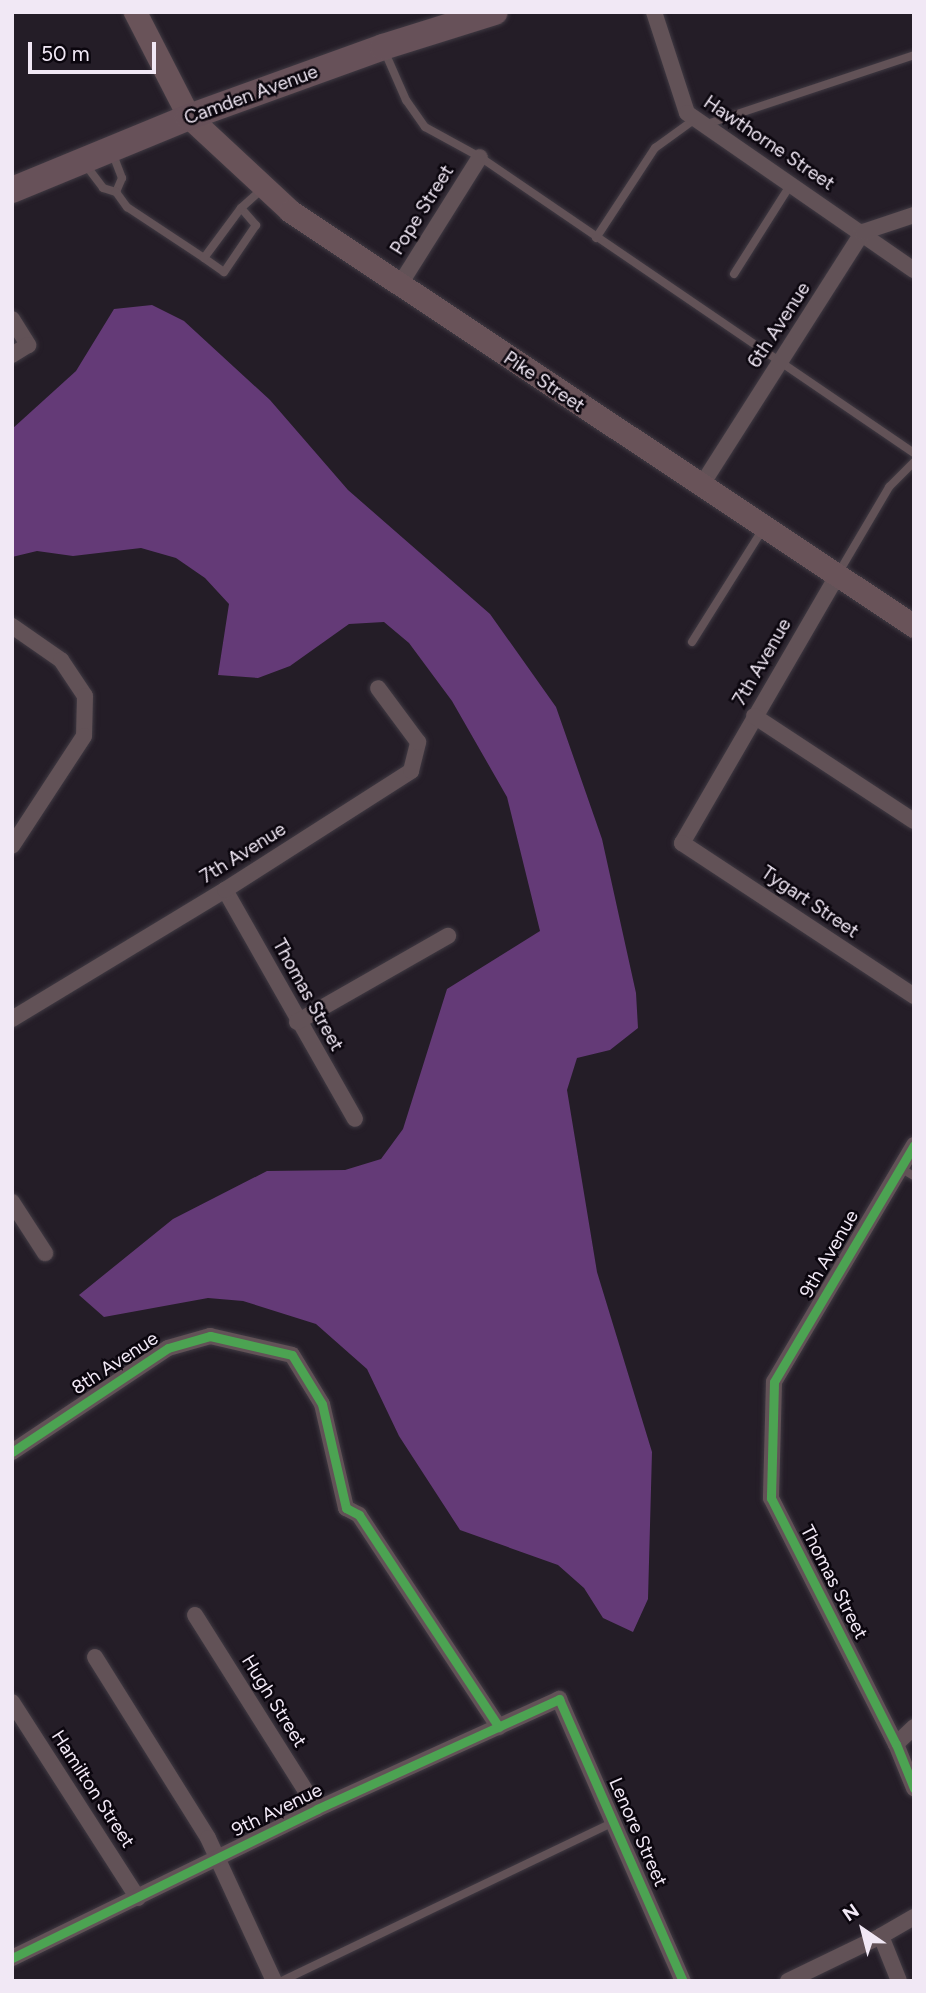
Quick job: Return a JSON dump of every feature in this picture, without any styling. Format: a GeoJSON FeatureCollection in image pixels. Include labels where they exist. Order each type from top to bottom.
{"type":"FeatureCollection","features":[{"type":"Feature","properties":{"kind":"main road","name":"Pike Street"},"geometry":{"type":"LineString","coordinates":[[135,12],[190,117],[290,211],[914,626]]}},
{"type":"Feature","properties":{"kind":"main road","name":"Camden Avenue"},"geometry":{"type":"LineString","coordinates":[[12,190],[190,117],[383,47],[495,12]]}},
{"type":"Feature","properties":{"kind":"street","name":"Hawthorne Street"},"geometry":{"type":"LineString","coordinates":[[654,12],[687,113],[863,232],[914,270]]}},
{"type":"Feature","properties":{"kind":"street","name":"Pope Street"},"geometry":{"type":"LineString","coordinates":[[399,286],[480,157]]}},
{"type":"Feature","properties":{"kind":"street"},"geometry":{"type":"LineString","coordinates":[[863,232],[914,215]]}},
{"type":"Feature","properties":{"kind":"street","name":"6th Avenue"},"geometry":{"type":"LineString","coordinates":[[701,486],[863,232]]}},
{"type":"Feature","properties":{"kind":"street"},"geometry":{"type":"LineString","coordinates":[[12,319],[28,345],[12,355]]}},
{"type":"Feature","properties":{"kind":"street","name":"7th Avenue"},"geometry":{"type":"LineString","coordinates":[[682,843],[837,576]]}},
{"type":"Feature","properties":{"kind":"street"},"geometry":{"type":"LineString","coordinates":[[12,626],[61,660],[85,696],[84,736],[12,846]]}},
{"type":"Feature","properties":{"kind":"street","name":"7th Avenue"},"geometry":{"type":"LineString","coordinates":[[12,1019],[225,890],[411,771],[418,742],[378,688]]}},
{"type":"Feature","properties":{"kind":"street"},"geometry":{"type":"LineString","coordinates":[[754,716],[914,821]]}},
{"type":"Feature","properties":{"kind":"street","name":"Tygart Street"},"geometry":{"type":"LineString","coordinates":[[682,843],[914,996]]}},
{"type":"Feature","properties":{"kind":"street","name":"Thomas Street"},"geometry":{"type":"LineString","coordinates":[[225,890],[297,1022],[355,1119]]}},
{"type":"Feature","properties":{"kind":"street"},"geometry":{"type":"LineString","coordinates":[[297,1022],[448,936]]}},
{"type":"Feature","properties":{"kind":"street","name":"9th Avenue"},"geometry":{"type":"LineString","coordinates":[[774,1382],[907,1172],[914,1145]]}},
{"type":"Feature","properties":{"kind":"street"},"geometry":{"type":"LineString","coordinates":[[12,1202],[44,1253]]}},
{"type":"Feature","properties":{"kind":"street","name":"8th Avenue"},"geometry":{"type":"LineString","coordinates":[[12,1452],[168,1348],[210,1336],[292,1355],[322,1404],[346,1508],[359,1515],[499,1727]]}},
{"type":"Feature","properties":{"kind":"street","name":"Thomas Street"},"geometry":{"type":"LineString","coordinates":[[774,1382],[771,1498],[896,1744],[914,1788]]}},
{"type":"Feature","properties":{"kind":"street","name":"Hugh Street"},"geometry":{"type":"LineString","coordinates":[[195,1615],[317,1809]]}},
{"type":"Feature","properties":{"kind":"street"},"geometry":{"type":"LineString","coordinates":[[95,1657],[208,1838],[274,1981]]}},
{"type":"Feature","properties":{"kind":"street","name":"9th Avenue"},"geometry":{"type":"LineString","coordinates":[[12,1958],[317,1809],[559,1699]]}},
{"type":"Feature","properties":{"kind":"street","name":"Lenore Street"},"geometry":{"type":"LineString","coordinates":[[559,1699],[683,1981]]}},
{"type":"Feature","properties":{"kind":"street","name":"Hamilton Street"},"geometry":{"type":"LineString","coordinates":[[12,1702],[138,1898]]}},
{"type":"Feature","properties":{"kind":"street"},"geometry":{"type":"LineString","coordinates":[[896,1744],[914,1727]]}},
{"type":"Feature","properties":{"kind":"street"},"geometry":{"type":"LineString","coordinates":[[788,1981],[914,1917]]}},
{"type":"Feature","properties":{"kind":"street"},"geometry":{"type":"LineString","coordinates":[[881,1936],[899,1981]]}},
{"type":"Feature","properties":{"kind":"lane"},"geometry":{"type":"LineString","coordinates":[[383,47],[406,100],[425,127],[480,157],[914,453]]}},
{"type":"Feature","properties":{"kind":"lane"},"geometry":{"type":"LineString","coordinates":[[596,238],[656,148],[699,122],[914,55]]}},
{"type":"Feature","properties":{"kind":"lane"},"geometry":{"type":"LineString","coordinates":[[111,149],[122,178],[116,192]]}},
{"type":"Feature","properties":{"kind":"lane"},"geometry":{"type":"LineString","coordinates":[[83,161],[103,188],[116,192],[127,207],[224,272],[256,225],[241,208]]}},
{"type":"Feature","properties":{"kind":"lane"},"geometry":{"type":"LineString","coordinates":[[734,274],[791,184]]}},
{"type":"Feature","properties":{"kind":"lane"},"geometry":{"type":"LineString","coordinates":[[204,258],[241,208],[263,187]]}},
{"type":"Feature","properties":{"kind":"lane"},"geometry":{"type":"LineString","coordinates":[[837,576],[889,487],[914,462]]}},
{"type":"Feature","properties":{"kind":"lane"},"geometry":{"type":"LineString","coordinates":[[692,642],[763,528]]}},
{"type":"Feature","properties":{"kind":"lane"},"geometry":{"type":"LineString","coordinates":[[282,1981],[615,1822]]}},
{"type":"Feature","properties":{"kind":"shaded area"},"geometry":{"type":"Polygon","coordinates":[[[152,305],[184,321],[270,400],[348,490],[490,614],[556,707],[602,839],[636,993],[638,1028],[610,1050],[577,1058],[567,1090],[597,1272],[652,1452],[648,1599],[633,1632],[603,1618],[584,1588],[558,1565],[460,1530],[399,1436],[367,1369],[316,1324],[243,1301],[208,1298],[104,1317],[79,1295],[173,1219],[267,1171],[345,1170],[381,1159],[403,1129],[447,989],[540,931],[507,797],[452,701],[409,643],[384,622],[349,624],[290,666],[258,678],[218,675],[229,604],[205,578],[176,558],[141,548],[73,556],[37,551],[12,557],[12,429],[76,371],[114,309],[152,305]]]}},
{"type":"Feature","properties":{"kind":"cycle path"},"geometry":{"type":"LineString","coordinates":[[914,1145],[774,1382],[771,1498],[896,1744],[914,1788]]}},
{"type":"Feature","properties":{"kind":"cycle path"},"geometry":{"type":"LineString","coordinates":[[12,1452],[168,1348],[210,1336],[292,1355],[322,1404],[346,1508],[359,1515],[499,1727]]}},
{"type":"Feature","properties":{"kind":"cycle path"},"geometry":{"type":"LineString","coordinates":[[12,1958],[317,1809],[559,1699],[683,1981]]}}]}
